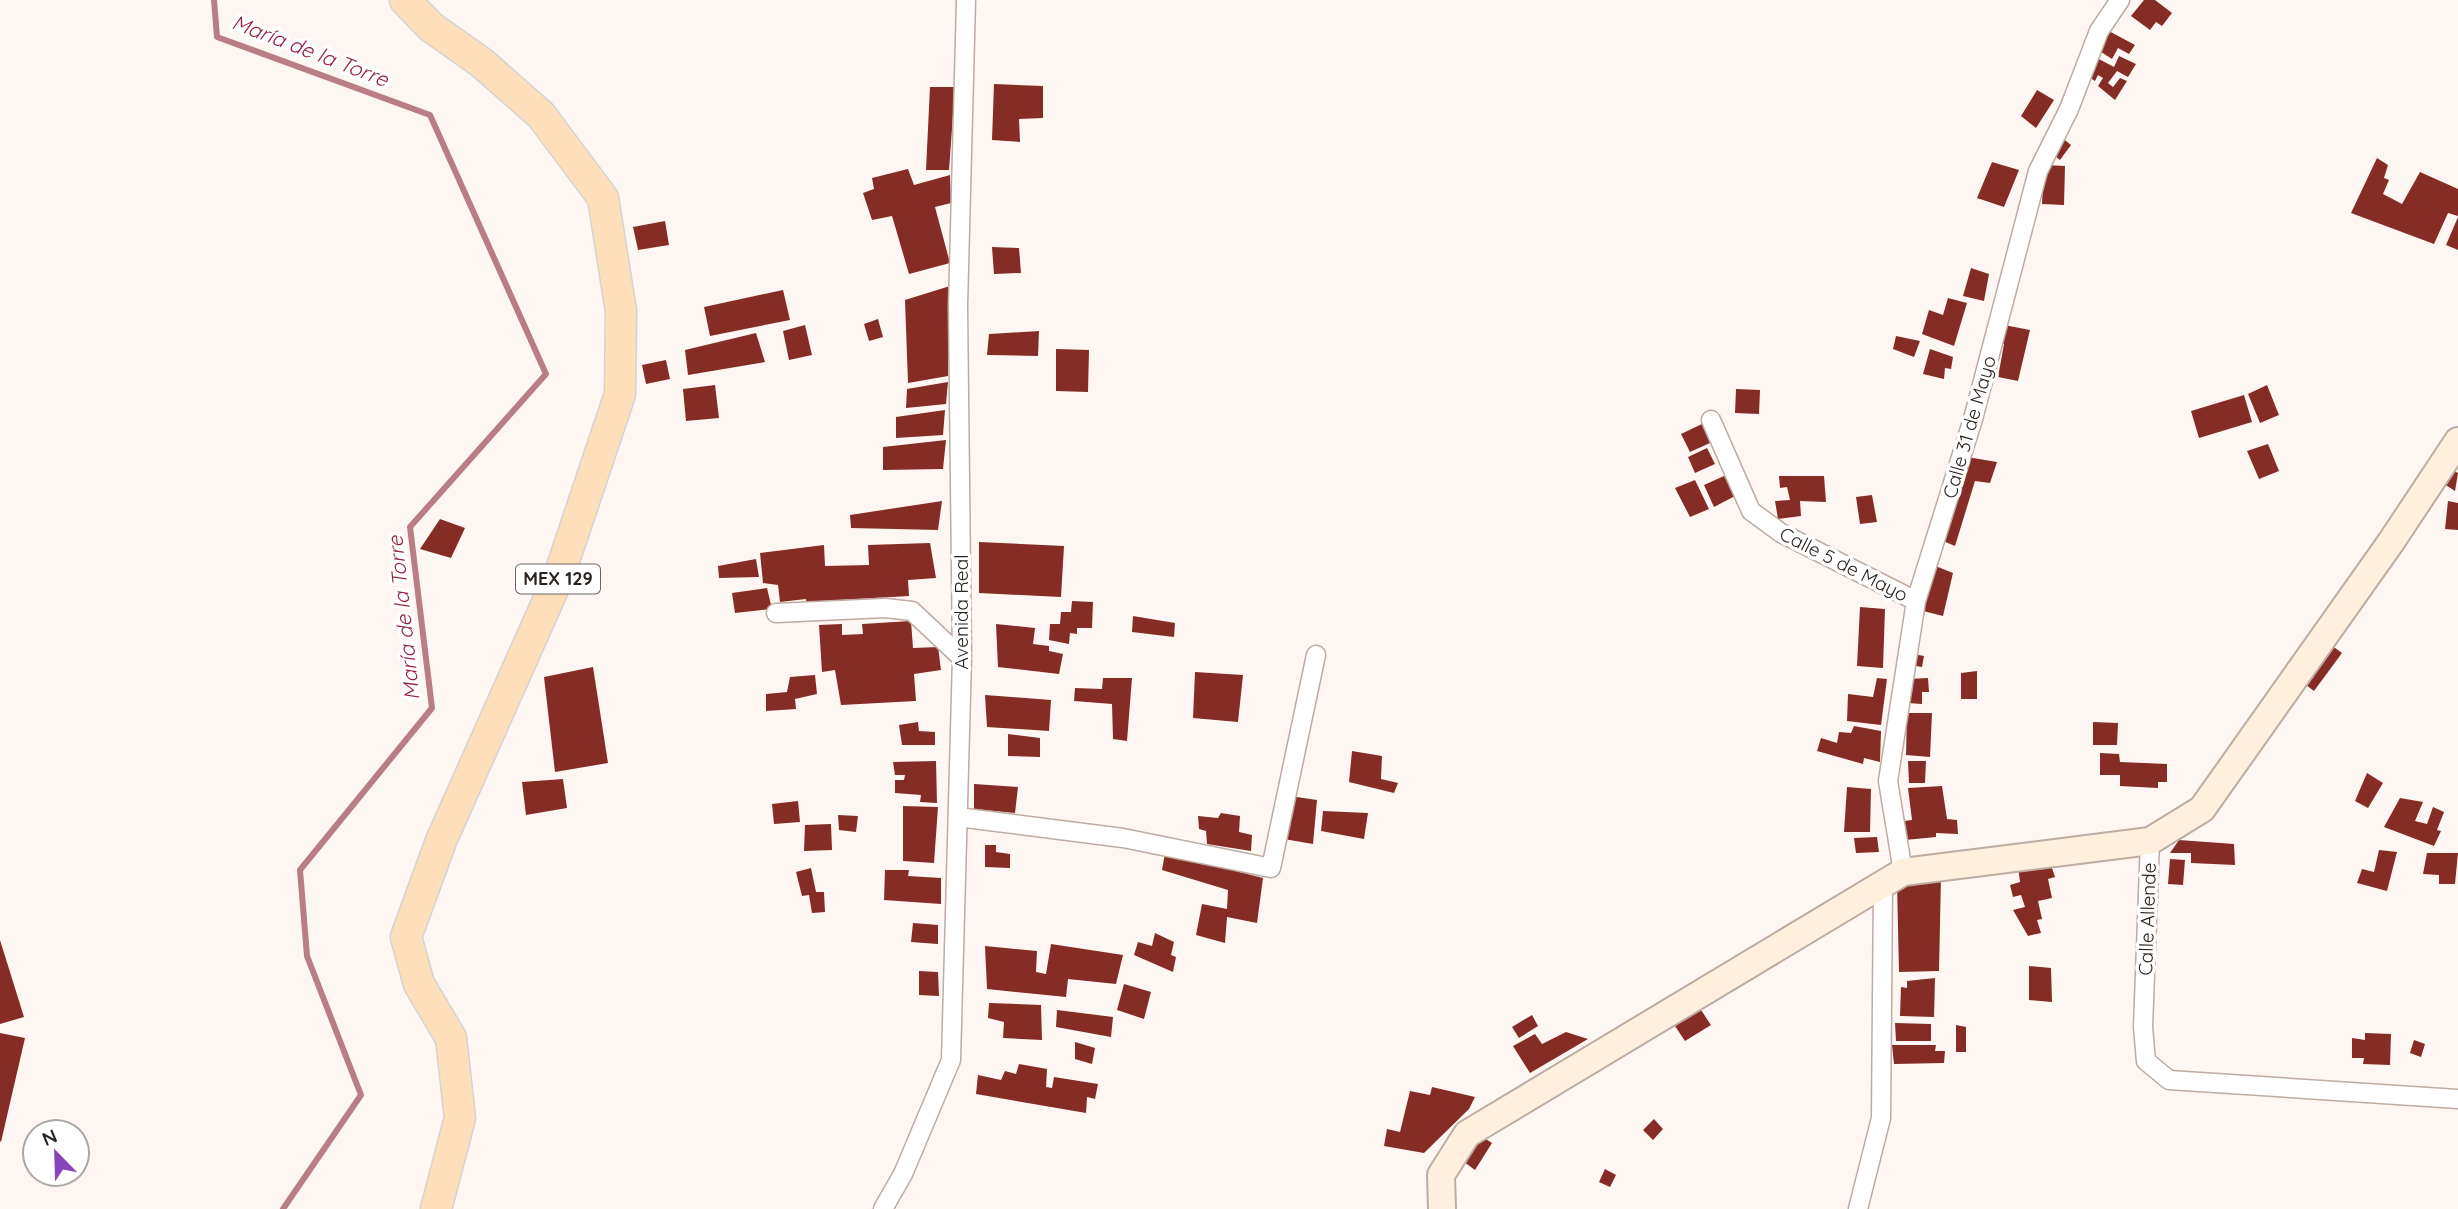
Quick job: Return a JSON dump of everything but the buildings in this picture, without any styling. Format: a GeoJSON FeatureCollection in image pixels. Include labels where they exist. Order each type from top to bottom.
{"type":"FeatureCollection","features":[{"type":"Feature","properties":{"kind":"main road","name":"MEX 129"},"geometry":{"type":"LineString","coordinates":[[405,0],[431,27],[482,63],[541,115],[603,198],[621,311],[620,394],[559,576],[441,842],[407,937],[419,984],[451,1038],[460,1118],[436,1209]]}},
{"type":"Feature","properties":{"kind":"street","name":"Avenida Real"},"geometry":{"type":"LineString","coordinates":[[883,1209],[903,1174],[951,1060],[962,658],[958,306],[966,0]]}},
{"type":"Feature","properties":{"kind":"street","name":"Calle 31 de Mayo"},"geometry":{"type":"LineString","coordinates":[[1858,1209],[1881,1118],[1893,878],[1888,781],[1916,601],[1973,419],[2038,171],[2069,109],[2099,31],[2120,0]]}},
{"type":"Feature","properties":{"kind":"street","name":"Calle 5 de Mayo"},"geometry":{"type":"LineString","coordinates":[[1711,420],[1751,511],[1781,533],[1916,601]]}},
{"type":"Feature","properties":{"kind":"street","name":"Calle Allende"},"geometry":{"type":"LineString","coordinates":[[2458,440],[2391,542],[2202,809],[2150,841],[2143,1027],[2146,1060],[2169,1080],[2458,1099]]}},
{"type":"Feature","properties":{"kind":"street"},"geometry":{"type":"LineString","coordinates":[[776,612],[885,608],[912,611],[962,658]]}},
{"type":"Feature","properties":{"kind":"street"},"geometry":{"type":"LineString","coordinates":[[958,817],[1123,838],[1271,868],[1316,655]]}},
{"type":"Feature","properties":{"kind":"street"},"geometry":{"type":"LineString","coordinates":[[1442,1209],[1441,1175],[1466,1134],[1893,878],[2150,841]]}},
{"type":"Feature","properties":{"kind":"waterway","name":"María de la Torre"},"geometry":{"type":"LineString","coordinates":[[214,0],[217,37],[430,115],[546,374],[410,527],[432,708],[300,870],[307,956],[361,1095],[283,1209]]}}]}
